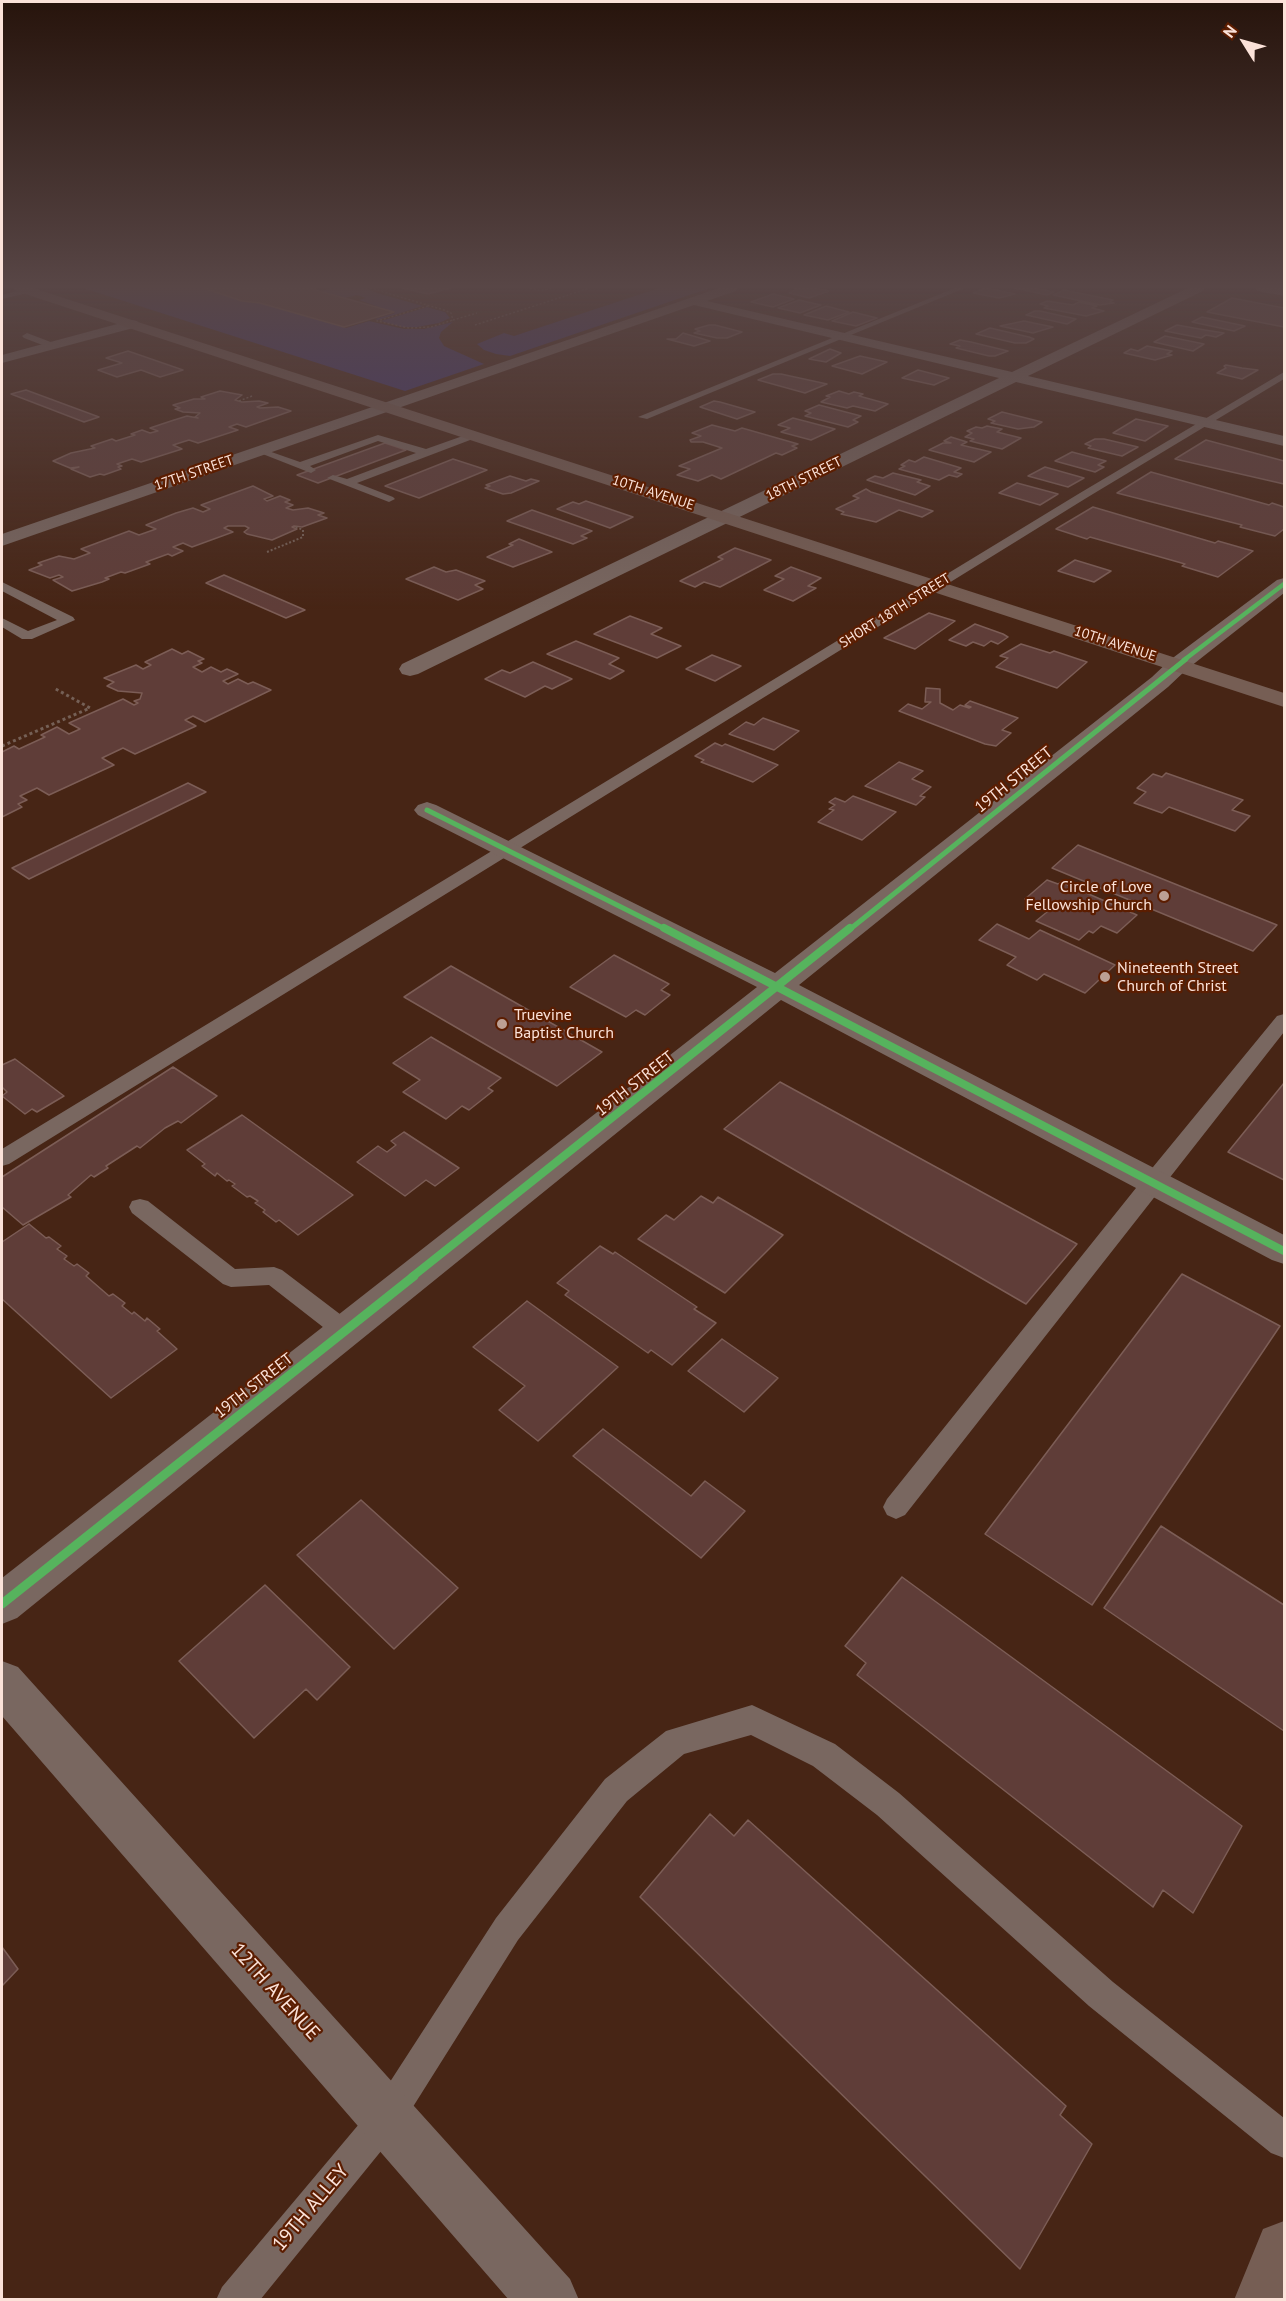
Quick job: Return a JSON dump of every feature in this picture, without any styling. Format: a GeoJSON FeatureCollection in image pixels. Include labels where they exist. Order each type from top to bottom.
{"type":"FeatureCollection","features":[{"type":"Feature","properties":{"kind":"main road","name":"10TH AVENUE"},"geometry":{"type":"LineString","coordinates":[[354,395],[1284,700]]}},
{"type":"Feature","properties":{"kind":"main road"},"geometry":{"type":"LineString","coordinates":[[1264,2300],[1284,2250]]}},
{"type":"Feature","properties":{"kind":"street","name":"17TH STREET"},"geometry":{"type":"LineString","coordinates":[[2,540],[418,395]]}},
{"type":"Feature","properties":{"kind":"street","name":"18TH STREET"},"geometry":{"type":"LineString","coordinates":[[410,669],[976,395]]}},
{"type":"Feature","properties":{"kind":"street"},"geometry":{"type":"LineString","coordinates":[[1087,395],[1284,441]]}},
{"type":"Feature","properties":{"kind":"street","name":"19TH STREET"},"geometry":{"type":"LineString","coordinates":[[2,1604],[1160,682],[1178,665],[1284,584]]}},
{"type":"Feature","properties":{"kind":"street"},"geometry":{"type":"LineString","coordinates":[[427,810],[778,987],[1284,1251]]}},
{"type":"Feature","properties":{"kind":"street","name":"12TH AVENUE"},"geometry":{"type":"LineString","coordinates":[[2,1683],[549,2300]]}},
{"type":"Feature","properties":{"kind":"lane"},"geometry":{"type":"LineString","coordinates":[[643,417],[696,395]]}},
{"type":"Feature","properties":{"kind":"lane","name":"SHORT 18TH STREET"},"geometry":{"type":"LineString","coordinates":[[2,1159],[1251,395]]}},
{"type":"Feature","properties":{"kind":"lane"},"geometry":{"type":"LineString","coordinates":[[347,483],[474,435]]}},
{"type":"Feature","properties":{"kind":"lane"},"geometry":{"type":"LineString","coordinates":[[300,466],[336,457],[378,438],[426,453]]}},
{"type":"Feature","properties":{"kind":"lane"},"geometry":{"type":"LineString","coordinates":[[356,446],[368,449]]}},
{"type":"Feature","properties":{"kind":"lane"},"geometry":{"type":"LineString","coordinates":[[260,451],[312,470]]}},
{"type":"Feature","properties":{"kind":"lane"},"geometry":{"type":"LineString","coordinates":[[389,456],[404,461]]}},
{"type":"Feature","properties":{"kind":"lane"},"geometry":{"type":"LineString","coordinates":[[363,466],[378,471]]}},
{"type":"Feature","properties":{"kind":"lane"},"geometry":{"type":"LineString","coordinates":[[333,478],[389,499]]}},
{"type":"Feature","properties":{"kind":"lane"},"geometry":{"type":"LineString","coordinates":[[2,586],[68,620],[27,636],[2,622]]}},
{"type":"Feature","properties":{"kind":"lane"},"geometry":{"type":"LineString","coordinates":[[896,1507],[1284,1020]]}},
{"type":"Feature","properties":{"kind":"lane"},"geometry":{"type":"LineString","coordinates":[[140,1207],[231,1278],[274,1276],[345,1331]]}},
{"type":"Feature","properties":{"kind":"lane","name":"19TH ALLEY"},"geometry":{"type":"LineString","coordinates":[[235,2300],[387,2117],[507,1929],[616,1790],[676,1740],[752,1720],[824,1755],[888,1804],[1101,1994],[1284,2140]]}},
{"type":"Feature","properties":{"kind":"path"},"geometry":{"type":"LineString","coordinates":[[267,552],[303,537],[303,530],[294,526]]}},
{"type":"Feature","properties":{"kind":"path"},"geometry":{"type":"LineString","coordinates":[[2,746],[90,708],[54,688]]}},
{"type":"Feature","properties":{"kind":"building"},"geometry":{"type":"Polygon","coordinates":[[[15,395],[41,395],[99,417],[84,422],[15,395]]]}},
{"type":"Feature","properties":{"kind":"building"},"geometry":{"type":"Polygon","coordinates":[[[241,395],[235,400],[259,401],[268,403],[257,407],[260,408],[278,407],[291,411],[246,427],[237,424],[229,427],[238,430],[198,443],[189,440],[173,445],[182,449],[141,462],[132,459],[117,464],[122,466],[118,467],[121,469],[104,475],[90,477],[71,469],[79,467],[70,468],[53,461],[71,453],[95,448],[91,446],[112,439],[116,441],[135,435],[131,434],[142,430],[150,433],[158,431],[150,428],[187,416],[198,418],[195,417],[200,413],[183,412],[175,409],[180,408],[173,405],[194,399],[205,399],[201,397],[241,395]]]}},
{"type":"Feature","properties":{"kind":"building"},"geometry":{"type":"Polygon","coordinates":[[[860,395],[888,404],[875,411],[853,406],[847,408],[821,402],[830,397],[826,396],[860,395]]]}},
{"type":"Feature","properties":{"kind":"building"},"geometry":{"type":"Polygon","coordinates":[[[714,401],[755,412],[737,419],[700,407],[714,401]]]}},
{"type":"Feature","properties":{"kind":"building"},"geometry":{"type":"Polygon","coordinates":[[[819,405],[861,416],[853,420],[858,422],[848,427],[805,416],[811,413],[805,411],[819,405]]]}},
{"type":"Feature","properties":{"kind":"building"},"geometry":{"type":"Polygon","coordinates":[[[1002,412],[1042,422],[1034,427],[1018,429],[991,423],[995,421],[988,419],[1002,412]]]}},
{"type":"Feature","properties":{"kind":"building"},"geometry":{"type":"Polygon","coordinates":[[[793,418],[835,429],[811,440],[781,432],[790,428],[778,425],[793,418]]]}},
{"type":"Feature","properties":{"kind":"building"},"geometry":{"type":"Polygon","coordinates":[[[1136,419],[1168,426],[1145,441],[1113,433],[1136,419]]]}},
{"type":"Feature","properties":{"kind":"building"},"geometry":{"type":"Polygon","coordinates":[[[712,425],[735,431],[742,428],[798,444],[792,446],[797,448],[782,455],[776,453],[721,479],[712,475],[698,481],[677,475],[690,469],[679,466],[722,448],[690,440],[701,436],[692,433],[712,425]]]}},
{"type":"Feature","properties":{"kind":"building"},"geometry":{"type":"Polygon","coordinates":[[[987,426],[1002,429],[997,432],[1021,438],[1002,449],[970,441],[974,439],[965,437],[972,433],[967,431],[987,426]]]}},
{"type":"Feature","properties":{"kind":"building"},"geometry":{"type":"Polygon","coordinates":[[[951,437],[967,442],[961,445],[991,452],[974,462],[929,450],[943,443],[951,443],[944,441],[951,437]]]}},
{"type":"Feature","properties":{"kind":"building"},"geometry":{"type":"Polygon","coordinates":[[[1095,439],[1138,447],[1122,456],[1088,448],[1091,446],[1085,444],[1095,439]]]}},
{"type":"Feature","properties":{"kind":"building"},"geometry":{"type":"Polygon","coordinates":[[[1206,440],[1284,461],[1284,484],[1175,459],[1206,440]]]}},
{"type":"Feature","properties":{"kind":"building"},"geometry":{"type":"Polygon","coordinates":[[[385,443],[406,450],[318,483],[297,475],[385,443]]]}},
{"type":"Feature","properties":{"kind":"building"},"geometry":{"type":"Polygon","coordinates":[[[1072,452],[1106,461],[1098,465],[1104,467],[1095,472],[1055,461],[1072,452]]]}},
{"type":"Feature","properties":{"kind":"building"},"geometry":{"type":"Polygon","coordinates":[[[924,457],[961,468],[954,472],[962,474],[957,477],[949,475],[939,480],[899,469],[909,460],[915,462],[924,457]]]}},
{"type":"Feature","properties":{"kind":"building"},"geometry":{"type":"Polygon","coordinates":[[[453,459],[487,470],[419,498],[385,486],[453,459]]]}},
{"type":"Feature","properties":{"kind":"building"},"geometry":{"type":"Polygon","coordinates":[[[1045,467],[1084,478],[1068,487],[1028,476],[1045,467]]]}},
{"type":"Feature","properties":{"kind":"building"},"geometry":{"type":"Polygon","coordinates":[[[1151,472],[1269,505],[1272,503],[1284,507],[1284,529],[1275,536],[1240,527],[1242,525],[1117,493],[1151,472]]]}},
{"type":"Feature","properties":{"kind":"building"},"geometry":{"type":"Polygon","coordinates":[[[893,473],[921,480],[917,482],[930,486],[915,495],[867,480],[875,476],[883,478],[893,473]]]}},
{"type":"Feature","properties":{"kind":"building"},"geometry":{"type":"Polygon","coordinates":[[[510,476],[526,481],[531,479],[539,481],[511,493],[503,494],[485,488],[490,486],[486,485],[510,476]]]}},
{"type":"Feature","properties":{"kind":"building"},"geometry":{"type":"Polygon","coordinates":[[[1017,483],[1058,494],[1040,505],[999,493],[1017,483]]]}},
{"type":"Feature","properties":{"kind":"building"},"geometry":{"type":"Polygon","coordinates":[[[253,486],[273,496],[264,499],[267,501],[280,496],[290,500],[285,502],[293,505],[286,508],[293,510],[308,508],[324,513],[318,515],[327,518],[302,527],[294,526],[292,527],[297,529],[272,540],[247,534],[244,532],[249,528],[245,526],[228,526],[224,528],[233,532],[192,547],[183,543],[173,547],[183,551],[172,556],[168,554],[146,562],[150,564],[125,573],[121,572],[105,578],[109,579],[102,582],[72,591],[53,580],[63,577],[59,575],[50,578],[29,570],[42,565],[38,563],[59,556],[74,559],[90,553],[81,549],[129,531],[139,535],[156,529],[146,525],[176,513],[193,508],[203,512],[210,509],[201,505],[253,486]]]}},
{"type":"Feature","properties":{"kind":"building"},"geometry":{"type":"Polygon","coordinates":[[[866,489],[933,511],[922,517],[899,510],[876,522],[841,514],[844,512],[836,509],[859,498],[853,496],[866,489]]]}},
{"type":"Feature","properties":{"kind":"building"},"geometry":{"type":"Polygon","coordinates":[[[586,501],[633,517],[610,528],[557,509],[573,502],[579,504],[586,501]]]}},
{"type":"Feature","properties":{"kind":"building"},"geometry":{"type":"Polygon","coordinates":[[[1093,507],[1215,543],[1218,541],[1253,551],[1218,577],[1182,566],[1185,564],[1056,529],[1093,507]]]}},
{"type":"Feature","properties":{"kind":"building"},"geometry":{"type":"Polygon","coordinates":[[[532,510],[592,531],[581,536],[587,538],[573,544],[507,521],[532,510]]]}},
{"type":"Feature","properties":{"kind":"building"},"geometry":{"type":"Polygon","coordinates":[[[519,539],[552,552],[513,567],[487,557],[513,545],[509,544],[519,539]]]}},
{"type":"Feature","properties":{"kind":"building"},"geometry":{"type":"Polygon","coordinates":[[[735,548],[771,560],[720,587],[704,582],[695,587],[680,581],[723,559],[718,557],[735,548]]]}},
{"type":"Feature","properties":{"kind":"building"},"geometry":{"type":"Polygon","coordinates":[[[1075,560],[1111,571],[1094,582],[1058,571],[1075,560]]]}},
{"type":"Feature","properties":{"kind":"building"},"geometry":{"type":"Polygon","coordinates":[[[434,567],[446,572],[456,570],[485,581],[475,585],[483,589],[458,600],[406,579],[434,567]]]}},
{"type":"Feature","properties":{"kind":"building"},"geometry":{"type":"Polygon","coordinates":[[[791,567],[821,578],[808,586],[816,588],[793,601],[764,590],[784,579],[775,576],[791,567]]]}},
{"type":"Feature","properties":{"kind":"building"},"geometry":{"type":"Polygon","coordinates":[[[224,575],[305,610],[286,618],[206,583],[224,575]]]}},
{"type":"Feature","properties":{"kind":"building"},"geometry":{"type":"Polygon","coordinates":[[[929,613],[955,621],[915,649],[884,638],[929,613]]]}},
{"type":"Feature","properties":{"kind":"building"},"geometry":{"type":"Polygon","coordinates":[[[630,616],[662,628],[651,634],[681,646],[657,658],[594,634],[630,616]]]}},
{"type":"Feature","properties":{"kind":"building"},"geometry":{"type":"Polygon","coordinates":[[[975,624],[1008,637],[998,644],[991,641],[984,646],[973,642],[966,646],[949,640],[975,624]]]}},
{"type":"Feature","properties":{"kind":"building"},"geometry":{"type":"Polygon","coordinates":[[[576,641],[619,658],[609,664],[624,671],[610,679],[547,654],[576,641]]]}},
{"type":"Feature","properties":{"kind":"building"},"geometry":{"type":"Polygon","coordinates":[[[1021,644],[1050,653],[1054,651],[1087,662],[1057,688],[996,667],[1008,658],[1000,656],[1021,644]]]}},
{"type":"Feature","properties":{"kind":"building"},"geometry":{"type":"Polygon","coordinates":[[[172,649],[182,654],[188,651],[204,659],[198,661],[202,663],[193,667],[202,672],[211,667],[221,672],[227,669],[238,674],[223,681],[228,684],[238,679],[248,684],[253,682],[271,690],[205,722],[193,716],[185,720],[196,726],[135,754],[123,748],[102,758],[114,765],[49,795],[37,788],[20,796],[27,800],[18,804],[22,807],[2,817],[2,752],[14,746],[19,749],[45,737],[41,735],[57,727],[69,734],[80,729],[69,723],[123,699],[134,705],[138,703],[134,701],[140,699],[142,693],[118,691],[107,686],[114,682],[104,678],[136,665],[143,669],[151,665],[145,662],[172,649]]]}},
{"type":"Feature","properties":{"kind":"building"},"geometry":{"type":"Polygon","coordinates":[[[712,655],[741,666],[715,681],[686,669],[712,655]]]}},
{"type":"Feature","properties":{"kind":"building"},"geometry":{"type":"Polygon","coordinates":[[[533,662],[572,679],[552,689],[545,686],[525,697],[485,679],[502,670],[510,673],[533,662]]]}},
{"type":"Feature","properties":{"kind":"building"},"geometry":{"type":"Polygon","coordinates":[[[926,688],[940,689],[940,703],[953,710],[960,705],[971,707],[965,705],[970,701],[1018,718],[1002,730],[1011,733],[996,746],[985,744],[899,711],[908,704],[922,709],[931,702],[925,702],[926,688]]]}},
{"type":"Feature","properties":{"kind":"building"},"geometry":{"type":"Polygon","coordinates":[[[763,718],[799,731],[774,750],[729,734],[746,722],[754,725],[763,718]]]}},
{"type":"Feature","properties":{"kind":"building"},"geometry":{"type":"Polygon","coordinates":[[[715,743],[722,746],[725,744],[778,765],[753,782],[701,762],[704,760],[695,756],[715,743]]]}},
{"type":"Feature","properties":{"kind":"building"},"geometry":{"type":"Polygon","coordinates":[[[899,762],[923,771],[912,779],[931,787],[920,796],[925,797],[916,805],[865,786],[899,762]]]}},
{"type":"Feature","properties":{"kind":"building"},"geometry":{"type":"Polygon","coordinates":[[[1166,773],[1243,800],[1232,810],[1250,816],[1235,831],[1169,807],[1162,813],[1134,803],[1146,792],[1137,788],[1153,774],[1162,777],[1166,773]]]}},
{"type":"Feature","properties":{"kind":"building"},"geometry":{"type":"Polygon","coordinates":[[[188,783],[206,792],[29,879],[12,868],[188,783]]]}},
{"type":"Feature","properties":{"kind":"building"},"geometry":{"type":"Polygon","coordinates":[[[853,796],[896,812],[862,840],[818,822],[834,810],[829,809],[835,805],[829,802],[835,798],[845,802],[853,796]]]}},
{"type":"Feature","properties":{"kind":"building","name":"Circle of Love Fellowship Church"},"geometry":{"type":"Polygon","coordinates":[[[1078,845],[1277,925],[1253,951],[1052,868],[1078,845]]]}},
{"type":"Feature","properties":{"kind":"building"},"geometry":{"type":"Polygon","coordinates":[[[1047,880],[1058,884],[1061,882],[1137,915],[1117,933],[1101,926],[1093,933],[1089,931],[1079,940],[1036,921],[1047,912],[1025,899],[1047,880]]]}},
{"type":"Feature","properties":{"kind":"building"},"geometry":{"type":"Polygon","coordinates":[[[997,924],[1029,939],[1040,930],[1115,965],[1085,993],[1044,974],[1037,980],[1007,965],[1016,957],[979,940],[997,924]]]}},
{"type":"Feature","properties":{"kind":"building"},"geometry":{"type":"Polygon","coordinates":[[[614,955],[669,984],[661,990],[670,995],[645,1015],[636,1010],[626,1017],[570,987],[614,955]]]}},
{"type":"Feature","properties":{"kind":"building","name":"Truevine Baptist Church"},"geometry":{"type":"Polygon","coordinates":[[[451,966],[602,1052],[557,1086],[404,997],[451,966]]]}},
{"type":"Feature","properties":{"kind":"building"},"geometry":{"type":"Polygon","coordinates":[[[431,1037],[501,1078],[488,1088],[493,1091],[469,1110],[462,1106],[446,1119],[403,1092],[420,1080],[393,1063],[431,1037]]]}},
{"type":"Feature","properties":{"kind":"building"},"geometry":{"type":"Polygon","coordinates":[[[15,1059],[64,1096],[37,1112],[32,1109],[25,1114],[2,1096],[7,1092],[2,1087],[2,1065],[15,1059]]]}},
{"type":"Feature","properties":{"kind":"building"},"geometry":{"type":"Polygon","coordinates":[[[173,1067],[217,1096],[181,1123],[178,1121],[165,1128],[140,1148],[137,1146],[106,1166],[108,1168],[94,1177],[91,1175],[68,1195],[71,1197],[23,1225],[2,1207],[2,1177],[173,1067]]]}},
{"type":"Feature","properties":{"kind":"building"},"geometry":{"type":"Polygon","coordinates":[[[780,1082],[1077,1244],[1026,1304],[724,1129],[780,1082]]]}},
{"type":"Feature","properties":{"kind":"building"},"geometry":{"type":"Polygon","coordinates":[[[1284,1083],[1284,1180],[1228,1152],[1284,1083]]]}},
{"type":"Feature","properties":{"kind":"building"},"geometry":{"type":"Polygon","coordinates":[[[242,1115],[353,1195],[298,1235],[279,1220],[276,1222],[255,1203],[258,1201],[250,1196],[247,1197],[232,1186],[235,1184],[217,1173],[215,1176],[202,1166],[205,1164],[187,1150],[242,1115]]]}},
{"type":"Feature","properties":{"kind":"building"},"geometry":{"type":"Polygon","coordinates":[[[404,1132],[459,1168],[435,1186],[426,1180],[405,1196],[357,1162],[378,1146],[387,1152],[396,1145],[391,1141],[404,1132]]]}},
{"type":"Feature","properties":{"kind":"building"},"geometry":{"type":"Polygon","coordinates":[[[701,1196],[713,1203],[718,1197],[783,1235],[725,1293],[638,1239],[666,1215],[674,1220],[701,1196]]]}},
{"type":"Feature","properties":{"kind":"building"},"geometry":{"type":"Polygon","coordinates":[[[29,1224],[46,1238],[49,1237],[61,1246],[57,1249],[67,1256],[64,1259],[74,1266],[77,1264],[89,1273],[86,1276],[109,1296],[113,1294],[125,1303],[122,1306],[132,1314],[134,1312],[145,1321],[147,1318],[160,1329],[157,1331],[177,1349],[111,1398],[2,1299],[2,1242],[29,1224]]]}},
{"type":"Feature","properties":{"kind":"building"},"geometry":{"type":"Polygon","coordinates":[[[600,1246],[613,1254],[615,1252],[697,1307],[694,1309],[716,1323],[672,1365],[651,1350],[648,1353],[565,1295],[569,1291],[557,1283],[600,1246]]]}},
{"type":"Feature","properties":{"kind":"building"},"geometry":{"type":"Polygon","coordinates":[[[1182,1274],[1280,1326],[1092,1605],[985,1534],[1182,1274]]]}},
{"type":"Feature","properties":{"kind":"building"},"geometry":{"type":"Polygon","coordinates":[[[527,1301],[618,1367],[538,1441],[499,1410],[525,1386],[473,1347],[527,1301]]]}},
{"type":"Feature","properties":{"kind":"building"},"geometry":{"type":"Polygon","coordinates":[[[722,1339],[778,1378],[744,1412],[688,1371],[722,1339]]]}},
{"type":"Feature","properties":{"kind":"building"},"geometry":{"type":"Polygon","coordinates":[[[603,1429],[691,1496],[705,1481],[745,1511],[701,1558],[573,1456],[603,1429]]]}},
{"type":"Feature","properties":{"kind":"building"},"geometry":{"type":"Polygon","coordinates":[[[361,1500],[458,1588],[394,1649],[297,1555],[361,1500]]]}},
{"type":"Feature","properties":{"kind":"building"},"geometry":{"type":"Polygon","coordinates":[[[1161,1526],[1284,1605],[1284,1731],[1104,1608],[1161,1526]]]}},
{"type":"Feature","properties":{"kind":"building"},"geometry":{"type":"Polygon","coordinates":[[[902,1577],[1242,1826],[1193,1913],[1163,1890],[1153,1907],[857,1675],[866,1663],[845,1646],[902,1577]]]}},
{"type":"Feature","properties":{"kind":"building"},"geometry":{"type":"Polygon","coordinates":[[[265,1585],[350,1667],[317,1700],[306,1689],[254,1738],[179,1661],[265,1585]]]}},
{"type":"Feature","properties":{"kind":"building"},"geometry":{"type":"Polygon","coordinates":[[[710,1814],[734,1836],[748,1820],[1066,2106],[1060,2115],[1092,2144],[1020,2269],[640,1897],[710,1814]]]}},
{"type":"Feature","properties":{"kind":"building"},"geometry":{"type":"Polygon","coordinates":[[[2,1947],[18,1969],[2,1986],[2,1947]]]}},
{"type":"Feature","properties":{"kind":"cycle path"},"geometry":{"type":"LineString","coordinates":[[2,1604],[1160,682],[1178,665],[1284,584]]}},
{"type":"Feature","properties":{"kind":"cycle path"},"geometry":{"type":"LineString","coordinates":[[427,810],[737,965],[1284,1251]]}},
{"type":"Feature","properties":{"kind":"place","name":"Circle of Love Fellowship Church"},"geometry":{"type":"Point","coordinates":[1164,896]}},
{"type":"Feature","properties":{"kind":"place","name":"Nineteenth Street Church of Christ"},"geometry":{"type":"Point","coordinates":[1105,977]}},
{"type":"Feature","properties":{"kind":"place","name":"Truevine Baptist Church"},"geometry":{"type":"Point","coordinates":[502,1024]}}]}
